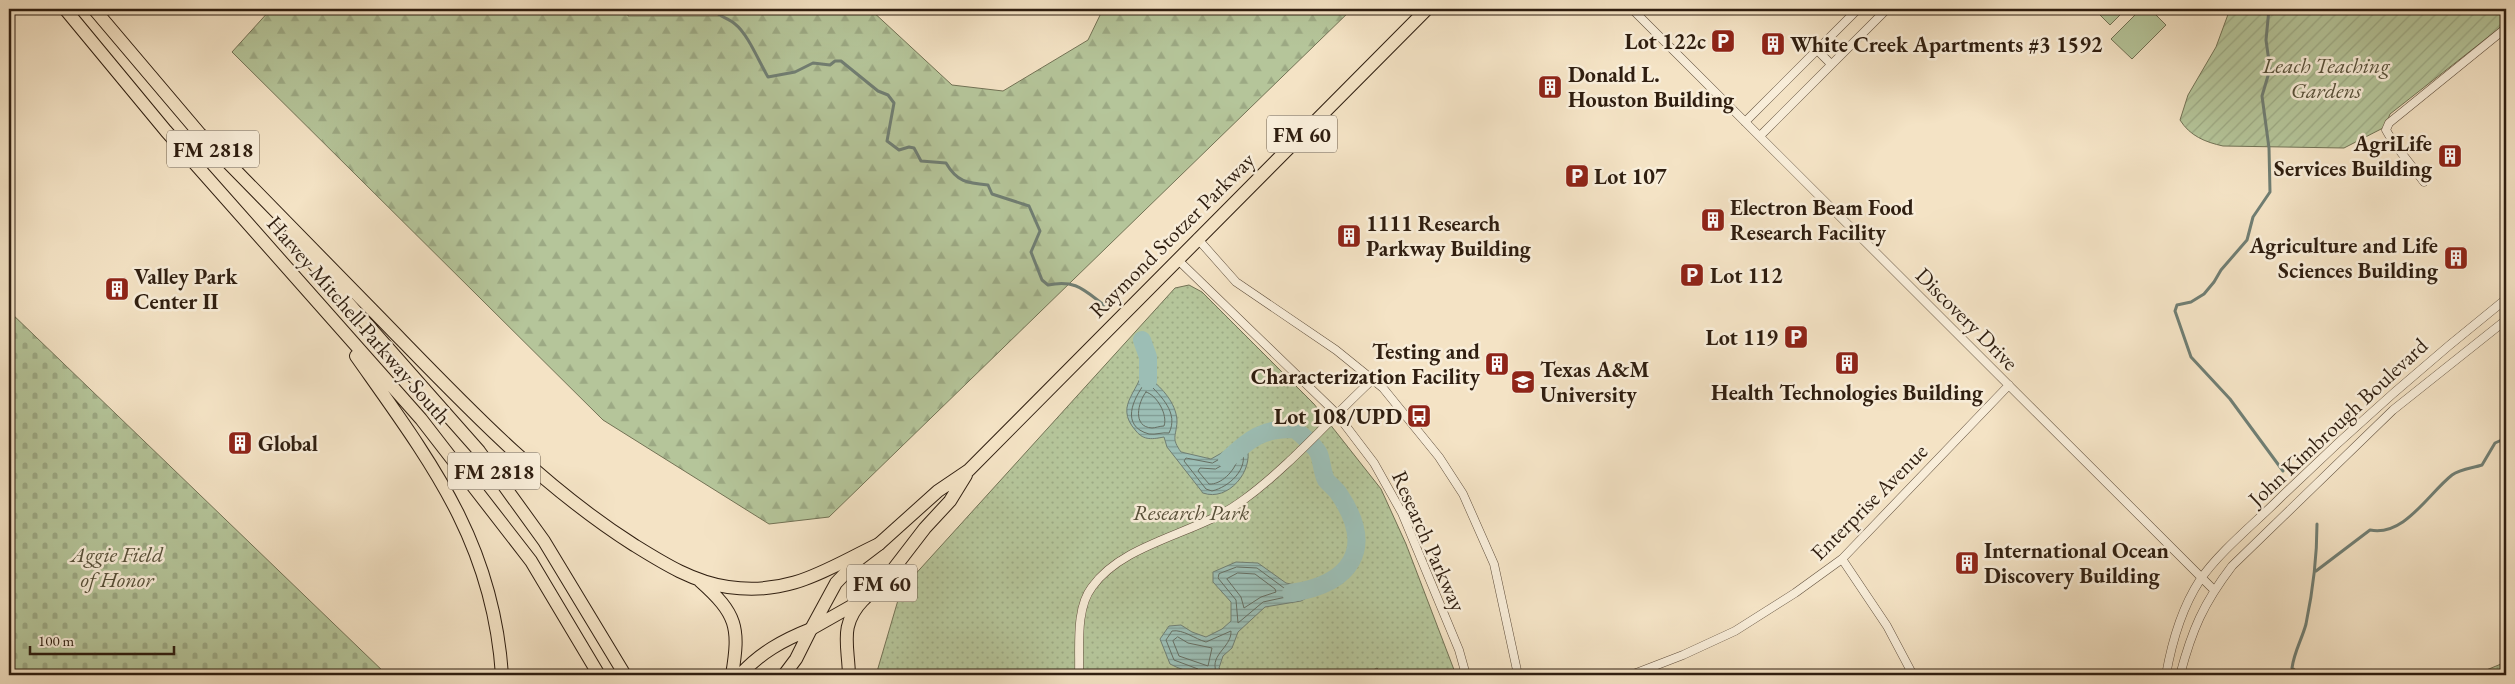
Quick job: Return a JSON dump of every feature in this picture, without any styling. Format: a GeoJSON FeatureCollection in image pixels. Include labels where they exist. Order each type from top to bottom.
{"type":"FeatureCollection","features":[{"type":"Feature","properties":{"kind":"main road","name":"Harvey Mitchell Parkway South"},"geometry":{"type":"LineString","coordinates":[[65,9],[166,131],[421,419],[531,561],[598,675]]}},
{"type":"Feature","properties":{"kind":"main road","name":"Harvey Mitchell Parkway South"},"geometry":{"type":"LineString","coordinates":[[94,9],[200,134],[479,451],[544,541],[625,675]]}},
{"type":"Feature","properties":{"kind":"main road","name":"Raymond Stotzer Parkway"},"geometry":{"type":"LineString","coordinates":[[784,675],[796,659],[836,584],[858,560],[880,544],[938,491],[969,470],[1197,238],[1427,9]]}},
{"type":"Feature","properties":{"kind":"main road"},"geometry":{"type":"LineString","coordinates":[[200,134],[487,426],[547,483],[582,511],[656,559],[700,581],[728,587],[756,589],[795,583],[824,572],[880,544]]}},
{"type":"Feature","properties":{"kind":"main road"},"geometry":{"type":"LineString","coordinates":[[317,301],[439,476],[466,527],[488,590],[497,631],[502,675]]}},
{"type":"Feature","properties":{"kind":"main road","name":"Raymond Stotzer Parkway"},"geometry":{"type":"LineString","coordinates":[[740,675],[764,653],[864,600],[885,580],[925,528],[950,501],[969,470]]}},
{"type":"Feature","properties":{"kind":"main road"},"geometry":{"type":"LineString","coordinates":[[700,581],[728,611],[736,629],[737,649],[732,675]]}},
{"type":"Feature","properties":{"kind":"main road"},"geometry":{"type":"LineString","coordinates":[[849,675],[847,622],[854,610],[864,600]]}},
{"type":"Feature","properties":{"kind":"street","name":"Discovery Drive"},"geometry":{"type":"LineString","coordinates":[[1632,9],[2214,590]]}},
{"type":"Feature","properties":{"kind":"street"},"geometry":{"type":"LineString","coordinates":[[1746,122],[1858,9]]}},
{"type":"Feature","properties":{"kind":"street"},"geometry":{"type":"LineString","coordinates":[[1760,136],[1887,9]]}},
{"type":"Feature","properties":{"kind":"street"},"geometry":{"type":"LineString","coordinates":[[2424,182],[2392,142],[2386,130],[2389,123],[2506,28]]}},
{"type":"Feature","properties":{"kind":"street"},"geometry":{"type":"LineString","coordinates":[[1817,50],[1831,64]]}},
{"type":"Feature","properties":{"kind":"street","name":"Research Parkway"},"geometry":{"type":"LineString","coordinates":[[1197,238],[1236,282],[1336,350],[1383,388],[1417,428],[1463,494],[1494,564],[1518,675]]}},
{"type":"Feature","properties":{"kind":"street","name":"Research Parkway"},"geometry":{"type":"LineString","coordinates":[[1177,259],[1336,413],[1374,463],[1402,513],[1459,650],[1466,675]]}},
{"type":"Feature","properties":{"kind":"street","name":"John Kimbrough Boulevard"},"geometry":{"type":"LineString","coordinates":[[2201,578],[2233,544],[2365,418],[2434,356],[2506,299]]}},
{"type":"Feature","properties":{"kind":"street"},"geometry":{"type":"LineString","coordinates":[[2479,320],[2489,333]]}},
{"type":"Feature","properties":{"kind":"street","name":"John Kimbrough Boulevard"},"geometry":{"type":"LineString","coordinates":[[2214,590],[2232,566],[2393,410],[2506,320]]}},
{"type":"Feature","properties":{"kind":"street"},"geometry":{"type":"LineString","coordinates":[[1079,675],[1083,608],[1090,589],[1102,574],[1137,552],[1217,517],[1269,480],[1372,380]]}},
{"type":"Feature","properties":{"kind":"street","name":"Enterprise Avenue"},"geometry":{"type":"LineString","coordinates":[[1632,675],[1684,656],[1735,631],[1795,593],[1842,559],[2009,385]]}},
{"type":"Feature","properties":{"kind":"street"},"geometry":{"type":"LineString","coordinates":[[1842,559],[1887,626],[1913,675]]}},
{"type":"Feature","properties":{"kind":"street"},"geometry":{"type":"LineString","coordinates":[[2166,675],[2174,635],[2188,601],[2201,578]]}},
{"type":"Feature","properties":{"kind":"street"},"geometry":{"type":"LineString","coordinates":[[2180,675],[2198,618],[2214,590]]}},
{"type":"Feature","properties":{"kind":"green space"},"geometry":{"type":"Polygon","coordinates":[[[271,9],[628,9],[628,16],[719,16],[731,9],[870,9],[952,85],[1003,91],[1088,40],[1103,9],[1352,9],[829,517],[769,524],[603,420],[232,52],[271,9]]]}},
{"type":"Feature","properties":{"kind":"green space"},"geometry":{"type":"Polygon","coordinates":[[[2101,9],[2126,9],[2110,25],[2097,12],[2101,9]]]}},
{"type":"Feature","properties":{"kind":"green space"},"geometry":{"type":"Polygon","coordinates":[[[2141,9],[2150,9],[2166,25],[2132,59],[2111,39],[2141,9]]]}},
{"type":"Feature","properties":{"kind":"green space","name":"Leach Teaching Gardens"},"geometry":{"type":"Polygon","coordinates":[[[2230,9],[2506,9],[2506,23],[2390,114],[2385,127],[2344,148],[2223,146],[2198,138],[2180,120],[2188,95],[2216,47],[2230,9]]]}},
{"type":"Feature","properties":{"kind":"green space","name":"Research Park"},"geometry":{"type":"Polygon","coordinates":[[[1189,285],[1202,292],[1314,404],[1381,489],[1406,544],[1456,675],[1382,675],[1377,668],[1364,675],[876,675],[901,590],[1175,288],[1189,285]]]}},
{"type":"Feature","properties":{"kind":"green space","name":"Aggie Field of Honor"},"geometry":{"type":"Polygon","coordinates":[[[9,311],[387,675],[9,675],[9,311]]]}},
{"type":"Feature","properties":{"kind":"green space"},"geometry":{"type":"Polygon","coordinates":[[[2506,662],[2506,675],[2474,675],[2506,662]]]}},
{"type":"Feature","properties":{"kind":"water"},"geometry":{"type":"Polygon","coordinates":[[[1148,357],[1152,363],[1153,381],[1166,394],[1175,410],[1177,422],[1175,440],[1181,452],[1211,459],[1239,443],[1247,447],[1247,466],[1243,474],[1230,489],[1212,495],[1203,493],[1167,447],[1164,437],[1145,438],[1136,431],[1129,421],[1128,404],[1139,380],[1143,361],[1148,357]]]}},
{"type":"Feature","properties":{"kind":"water"},"geometry":{"type":"Polygon","coordinates":[[[1236,562],[1258,563],[1286,583],[1314,589],[1312,595],[1301,601],[1265,607],[1238,632],[1232,648],[1223,656],[1219,668],[1224,675],[1196,673],[1170,664],[1160,639],[1169,626],[1181,625],[1192,632],[1206,637],[1222,629],[1231,621],[1231,602],[1213,582],[1213,572],[1236,562]]]}},
{"type":"Feature","properties":{"kind":"waterway"},"geometry":{"type":"LineString","coordinates":[[712,9],[740,29],[749,41],[768,77],[795,72],[813,63],[830,65],[835,61],[841,61],[878,91],[888,95],[894,103],[887,141],[899,150],[909,147],[914,148],[921,161],[946,163],[959,178],[988,185],[992,194],[1029,206],[1040,231],[1031,252],[1042,280],[1048,285],[1065,283],[1079,287],[1104,305]]}},
{"type":"Feature","properties":{"kind":"waterway"},"geometry":{"type":"LineString","coordinates":[[2269,9],[2266,40],[2270,69],[2262,96],[2269,148],[2270,192],[2253,217],[2247,240],[2221,270],[2214,282],[2204,294],[2191,302],[2177,305],[2175,311],[2191,357],[2230,399],[2283,471]]}},
{"type":"Feature","properties":{"kind":"waterway"},"geometry":{"type":"LineString","coordinates":[[1142,340],[1148,357],[1148,381]]}},
{"type":"Feature","properties":{"kind":"waterway"},"geometry":{"type":"LineString","coordinates":[[1227,460],[1242,446],[1257,436],[1274,430],[1295,429],[1317,451],[1326,480],[1338,492],[1350,514],[1356,531],[1356,547],[1351,561],[1342,572],[1329,581],[1312,588],[1291,593]]}},
{"type":"Feature","properties":{"kind":"waterway"},"geometry":{"type":"LineString","coordinates":[[2316,571],[2370,530],[2394,527],[2405,521],[2452,475],[2482,465],[2495,443],[2506,438]]}},
{"type":"Feature","properties":{"kind":"waterway"},"geometry":{"type":"LineString","coordinates":[[2300,675],[2292,668],[2294,656],[2306,624],[2311,599],[2317,524]]}},
{"type":"Feature","properties":{"kind":"place","name":"Lot 122c"},"geometry":{"type":"Point","coordinates":[1723,41]}},
{"type":"Feature","properties":{"kind":"place","name":"White Creek Apartments #3 1592"},"geometry":{"type":"Point","coordinates":[1773,44]}},
{"type":"Feature","properties":{"kind":"place","name":"Donald L. Houston Building"},"geometry":{"type":"Point","coordinates":[1550,87]}},
{"type":"Feature","properties":{"kind":"place","name":"AgriLife Services Building"},"geometry":{"type":"Point","coordinates":[2450,156]}},
{"type":"Feature","properties":{"kind":"place","name":"Lot 107"},"geometry":{"type":"Point","coordinates":[1577,176]}},
{"type":"Feature","properties":{"kind":"place","name":"Electron Beam Food Research Facility"},"geometry":{"type":"Point","coordinates":[1713,220]}},
{"type":"Feature","properties":{"kind":"place","name":"1111 Research Parkway Building"},"geometry":{"type":"Point","coordinates":[1349,236]}},
{"type":"Feature","properties":{"kind":"place","name":"Agriculture and Life Sciences Building"},"geometry":{"type":"Point","coordinates":[2456,258]}},
{"type":"Feature","properties":{"kind":"place","name":"Lot 112"},"geometry":{"type":"Point","coordinates":[1692,275]}},
{"type":"Feature","properties":{"kind":"place","name":"Valley Park Center II"},"geometry":{"type":"Point","coordinates":[117,289]}},
{"type":"Feature","properties":{"kind":"place","name":"Lot 119"},"geometry":{"type":"Point","coordinates":[1796,337]}},
{"type":"Feature","properties":{"kind":"place","name":"Health Technologies Building"},"geometry":{"type":"Point","coordinates":[1847,363]}},
{"type":"Feature","properties":{"kind":"place","name":"Testing and Characterization Facility"},"geometry":{"type":"Point","coordinates":[1497,364]}},
{"type":"Feature","properties":{"kind":"place","name":"Texas A&M University"},"geometry":{"type":"Point","coordinates":[1523,382]}},
{"type":"Feature","properties":{"kind":"place","name":"Lot 108/UPD"},"geometry":{"type":"Point","coordinates":[1419,416]}},
{"type":"Feature","properties":{"kind":"place","name":"Global"},"geometry":{"type":"Point","coordinates":[240,443]}},
{"type":"Feature","properties":{"kind":"place","name":"International Ocean Discovery Building"},"geometry":{"type":"Point","coordinates":[1967,563]}}]}
